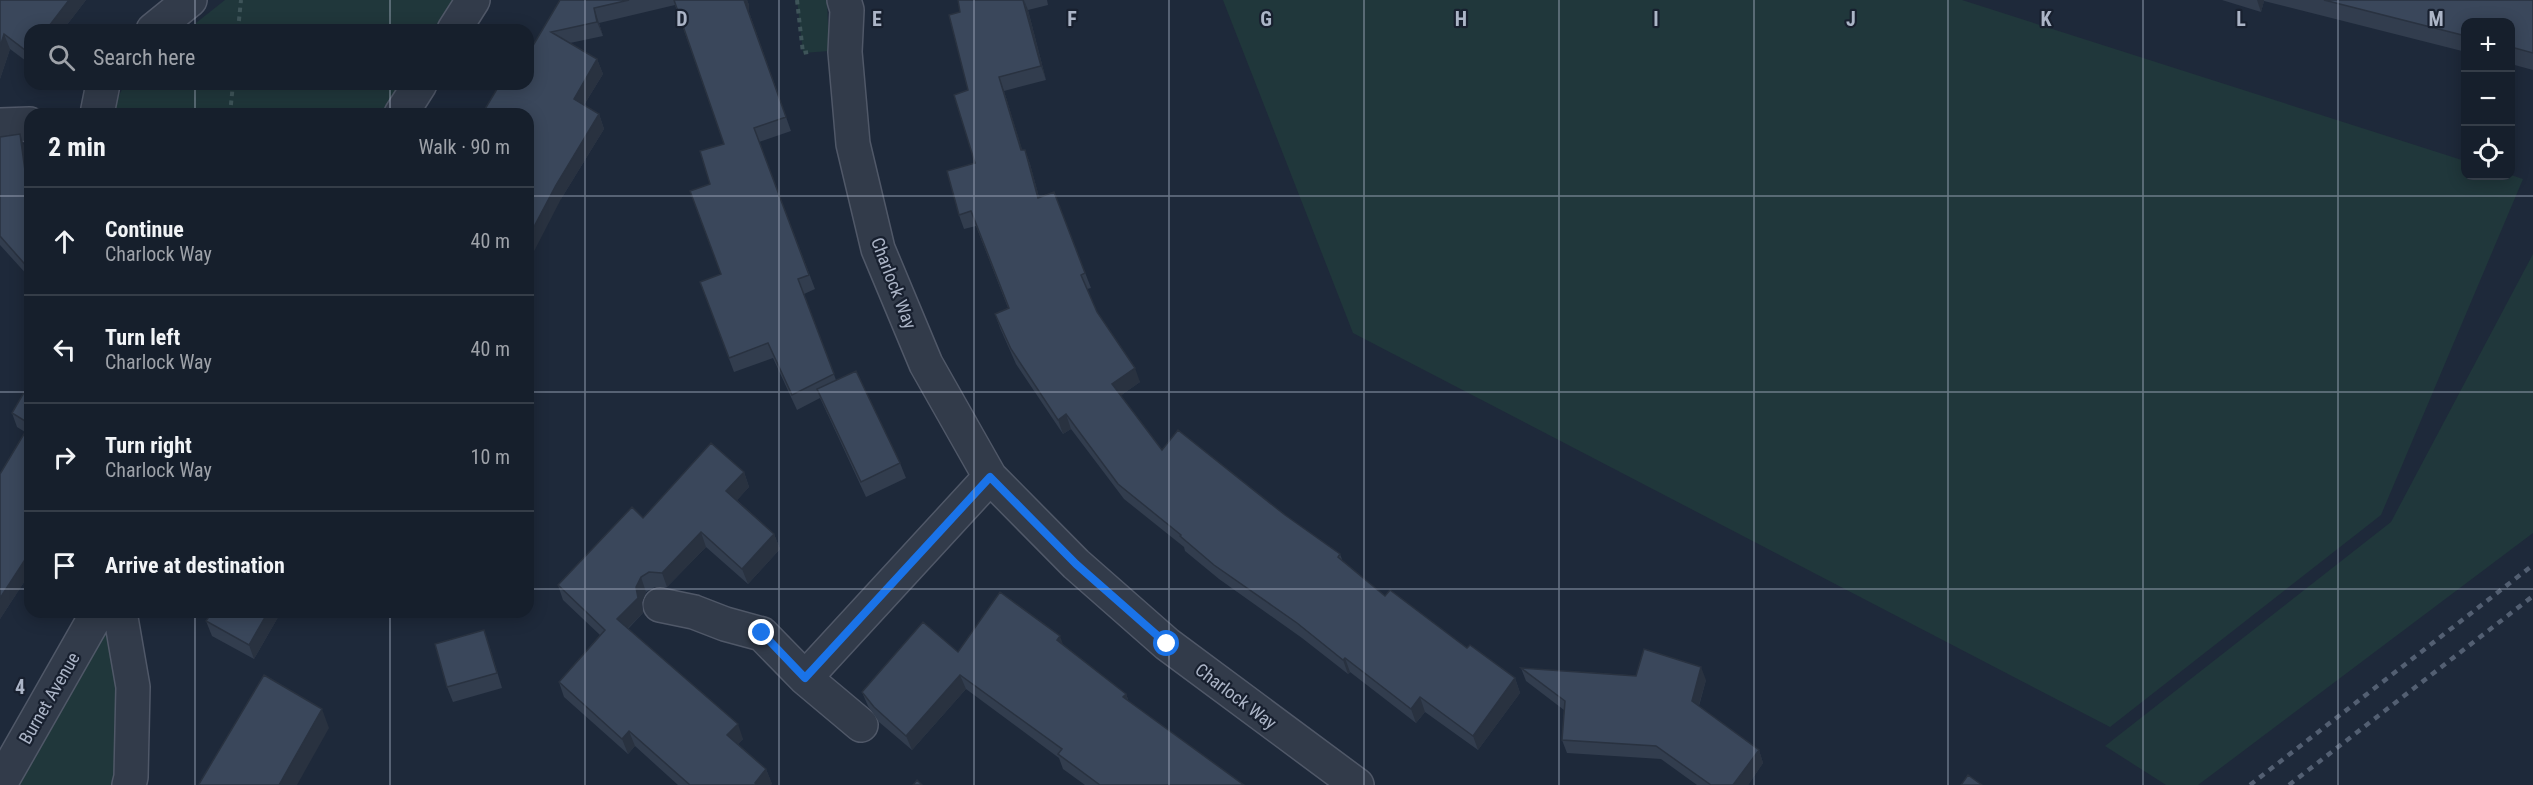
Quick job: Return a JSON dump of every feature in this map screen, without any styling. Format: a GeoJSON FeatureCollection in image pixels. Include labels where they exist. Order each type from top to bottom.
{"type":"FeatureCollection","features":[{"type":"Feature","properties":{"kind":"street"},"geometry":{"type":"LineString","coordinates":[[160,24],[190,0]]}},
{"type":"Feature","properties":{"kind":"street"},"geometry":{"type":"LineString","coordinates":[[458,24],[473,0]]}},
{"type":"Feature","properties":{"kind":"street","name":"Charlock Way"},"geometry":{"type":"LineString","coordinates":[[844,0],[847,10],[845,52],[853,144],[878,249],[926,364],[990,477],[1076,564],[1167,644],[1357,785]]}},
{"type":"Feature","properties":{"kind":"street"},"geometry":{"type":"LineString","coordinates":[[97,108],[102,90]]}},
{"type":"Feature","properties":{"kind":"street"},"geometry":{"type":"LineString","coordinates":[[405,108],[416,90]]}},
{"type":"Feature","properties":{"kind":"street"},"geometry":{"type":"LineString","coordinates":[[0,125],[24,124]]}},
{"type":"Feature","properties":{"kind":"street"},"geometry":{"type":"LineString","coordinates":[[805,678],[990,477]]}},
{"type":"Feature","properties":{"kind":"street"},"geometry":{"type":"LineString","coordinates":[[660,605],[694,612],[725,624],[762,633],[805,678],[861,725]]}},
{"type":"Feature","properties":{"kind":"street","name":"Burnet Avenue"},"geometry":{"type":"LineString","coordinates":[[0,784],[95,618]]}},
{"type":"Feature","properties":{"kind":"street"},"geometry":{"type":"LineString","coordinates":[[121,618],[133,687],[129,785]]}},
{"type":"Feature","properties":{"kind":"path"},"geometry":{"type":"LineString","coordinates":[[239,24],[241,0]]}},
{"type":"Feature","properties":{"kind":"path"},"geometry":{"type":"LineString","coordinates":[[231,108],[232,90]]}},
{"type":"Feature","properties":{"kind":"green space"},"geometry":{"type":"Polygon","coordinates":[[[225,0],[458,0],[444,24],[195,24],[225,0]]]}},
{"type":"Feature","properties":{"kind":"green space"},"geometry":{"type":"Polygon","coordinates":[[[797,0],[827,0],[829,51],[803,53],[797,0]]]}},
{"type":"Feature","properties":{"kind":"green space"},"geometry":{"type":"Polygon","coordinates":[[[1223,0],[1962,0],[2461,160],[2461,180],[2515,180],[2515,176],[2523,179],[2381,515],[2110,727],[1353,333],[1223,0]]]}},
{"type":"Feature","properties":{"kind":"green space"},"geometry":{"type":"Polygon","coordinates":[[[122,90],[403,90],[393,108],[115,108],[116,101],[122,90]]]}},
{"type":"Feature","properties":{"kind":"green space"},"geometry":{"type":"Polygon","coordinates":[[[2533,254],[2533,533],[2198,785],[2166,785],[2105,746],[2391,522],[2533,254]]]}},
{"type":"Feature","properties":{"kind":"green space"},"geometry":{"type":"Polygon","coordinates":[[[107,630],[123,684],[116,785],[16,785],[107,630]]]}},
{"type":"Feature","properties":{"kind":"building"},"geometry":{"type":"Polygon","coordinates":[[[0,0],[69,0],[51,24],[24,24],[24,49],[4,34],[0,47],[0,0]]]}},
{"type":"Feature","properties":{"kind":"building"},"geometry":{"type":"Polygon","coordinates":[[[560,0],[629,0],[594,8],[597,22],[551,32],[597,59],[574,99],[599,114],[534,227],[534,108],[486,108],[496,90],[534,90],[534,44],[560,0]]]}},
{"type":"Feature","properties":{"kind":"building"},"geometry":{"type":"Polygon","coordinates":[[[674,0],[744,0],[786,117],[754,128],[809,275],[798,279],[834,374],[792,395],[768,343],[729,358],[700,282],[721,274],[690,191],[710,184],[700,151],[724,144],[674,0]]]}},
{"type":"Feature","properties":{"kind":"building"},"geometry":{"type":"Polygon","coordinates":[[[958,0],[1023,0],[1041,66],[999,77],[1021,150],[1025,150],[1038,198],[1054,192],[1085,273],[1081,275],[1097,312],[1135,368],[1112,384],[1162,450],[1178,430],[1285,515],[1340,554],[1338,557],[1385,596],[1390,590],[1467,648],[1470,645],[1515,678],[1473,736],[1420,697],[1411,709],[1345,658],[1343,660],[1297,623],[1214,565],[1118,484],[1066,414],[1058,420],[1011,349],[995,314],[1009,308],[971,211],[959,215],[947,171],[975,163],[954,95],[968,90],[949,15],[960,12],[958,0]]]}},
{"type":"Feature","properties":{"kind":"building"},"geometry":{"type":"Polygon","coordinates":[[[2324,0],[2533,0],[2533,53],[2515,48],[2515,18],[2461,18],[2461,35],[2324,0]]]}},
{"type":"Feature","properties":{"kind":"building"},"geometry":{"type":"Polygon","coordinates":[[[20,134],[24,163],[24,263],[0,236],[0,137],[20,134]]]}},
{"type":"Feature","properties":{"kind":"building"},"geometry":{"type":"Polygon","coordinates":[[[856,371],[900,463],[861,482],[817,389],[856,371]]]}},
{"type":"Feature","properties":{"kind":"building"},"geometry":{"type":"Polygon","coordinates":[[[24,392],[24,420],[12,413],[24,392]]]}},
{"type":"Feature","properties":{"kind":"building"},"geometry":{"type":"Polygon","coordinates":[[[24,434],[24,561],[0,598],[0,474],[24,434]]]}},
{"type":"Feature","properties":{"kind":"building"},"geometry":{"type":"Polygon","coordinates":[[[711,443],[744,472],[726,491],[774,534],[742,569],[701,532],[662,573],[649,572],[641,577],[636,587],[638,598],[617,619],[738,724],[727,735],[766,769],[755,783],[757,785],[690,785],[629,731],[622,739],[559,682],[605,630],[558,585],[632,507],[643,518],[711,443]]]}},
{"type":"Feature","properties":{"kind":"building"},"geometry":{"type":"Polygon","coordinates":[[[1000,592],[1060,636],[1057,640],[1126,694],[1123,697],[1244,785],[1100,785],[1058,754],[1062,749],[960,675],[906,736],[874,707],[862,692],[923,622],[958,652],[1000,592]]]}},
{"type":"Feature","properties":{"kind":"building"},"geometry":{"type":"Polygon","coordinates":[[[208,618],[265,618],[249,645],[206,621],[208,618]]]}},
{"type":"Feature","properties":{"kind":"building"},"geometry":{"type":"Polygon","coordinates":[[[484,630],[497,673],[447,687],[435,644],[484,630]]]}},
{"type":"Feature","properties":{"kind":"building"},"geometry":{"type":"Polygon","coordinates":[[[1644,649],[1701,667],[1692,701],[1759,750],[1733,785],[1711,785],[1656,746],[1562,740],[1565,701],[1521,668],[1636,676],[1644,649]]]}},
{"type":"Feature","properties":{"kind":"building"},"geometry":{"type":"Polygon","coordinates":[[[264,675],[322,709],[279,785],[199,784],[264,675]]]}},
{"type":"Feature","properties":{"kind":"building"},"geometry":{"type":"Polygon","coordinates":[[[1968,775],[1982,785],[1961,785],[1968,775]]]}},
{"type":"Feature","properties":{"kind":"railway"},"geometry":{"type":"LineString","coordinates":[[2250,785],[2533,565]]}},
{"type":"Feature","properties":{"kind":"railway"},"geometry":{"type":"LineString","coordinates":[[2289,785],[2533,596]]}},
{"type":"Feature","properties":{"kind":"route"},"geometry":{"type":"LineString","coordinates":[[762,633],[805,678],[990,477],[1076,564],[1167,644]]}}]}
